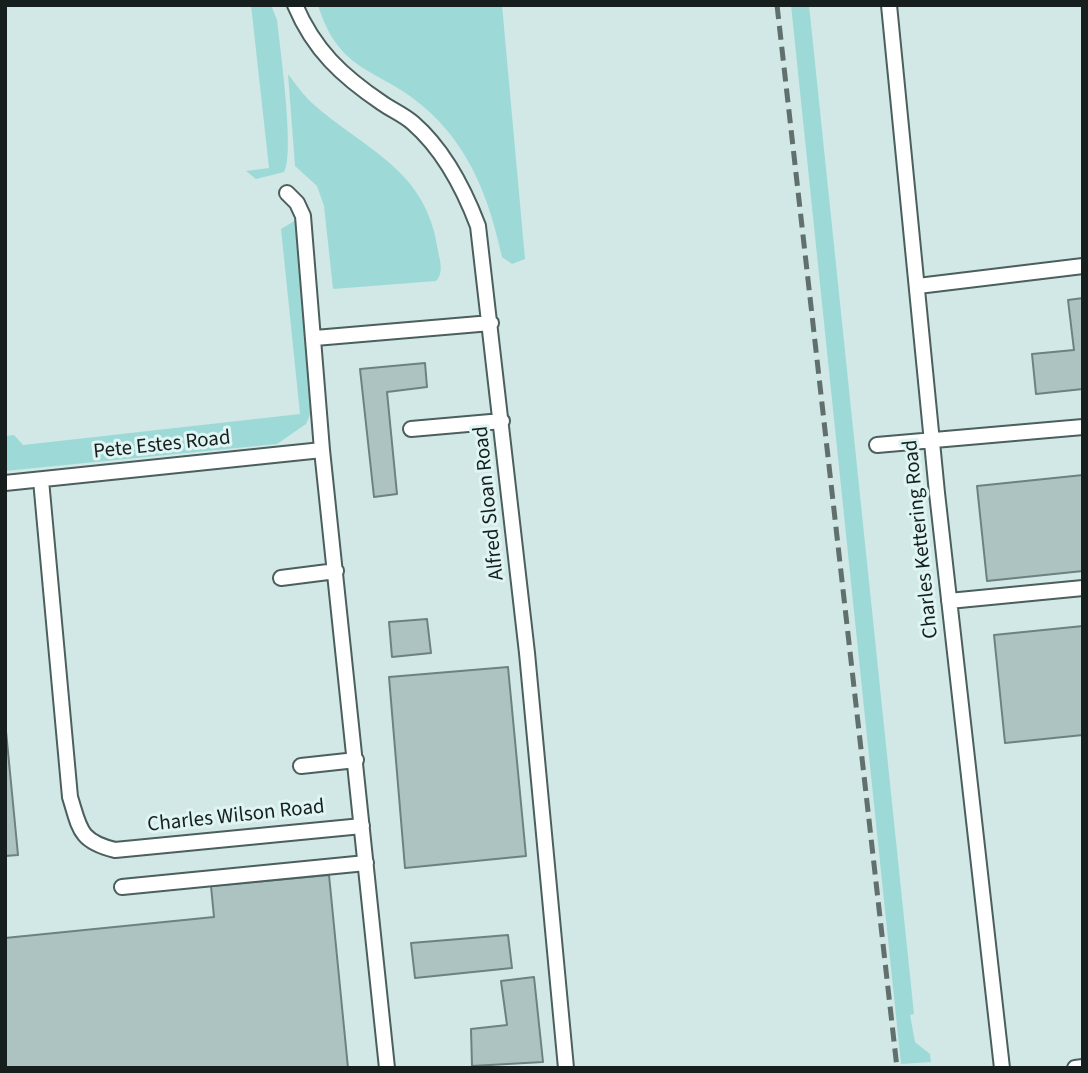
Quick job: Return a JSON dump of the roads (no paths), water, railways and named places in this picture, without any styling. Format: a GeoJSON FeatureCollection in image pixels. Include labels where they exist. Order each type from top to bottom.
{"type":"FeatureCollection","features":[{"type":"Feature","properties":{"kind":"lane","name":"Alfred Sloan Road"},"geometry":{"type":"LineString","coordinates":[[295,5],[307,33],[344,77],[413,123],[451,167],[478,226],[542,794],[566,1068]]}},
{"type":"Feature","properties":{"kind":"lane","name":"Charles Kettering Road"},"geometry":{"type":"LineString","coordinates":[[889,5],[949,601],[1002,1068]]}},
{"type":"Feature","properties":{"kind":"lane"},"geometry":{"type":"LineString","coordinates":[[287,193],[298,203],[303,216],[322,450],[337,571],[387,1068]]}},
{"type":"Feature","properties":{"kind":"lane"},"geometry":{"type":"LineString","coordinates":[[918,286],[1083,266]]}},
{"type":"Feature","properties":{"kind":"lane"},"geometry":{"type":"LineString","coordinates":[[315,338],[491,323]]}},
{"type":"Feature","properties":{"kind":"lane"},"geometry":{"type":"LineString","coordinates":[[411,429],[502,421]]}},
{"type":"Feature","properties":{"kind":"lane"},"geometry":{"type":"LineString","coordinates":[[877,445],[1083,427]]}},
{"type":"Feature","properties":{"kind":"lane","name":"Pete Estes Road"},"geometry":{"type":"LineString","coordinates":[[5,483],[322,450]]}},
{"type":"Feature","properties":{"kind":"lane","name":"Charles Wilson Road"},"geometry":{"type":"LineString","coordinates":[[41,480],[70,797],[80,828],[93,845],[115,850],[362,826]]}},
{"type":"Feature","properties":{"kind":"lane"},"geometry":{"type":"LineString","coordinates":[[281,578],[337,571]]}},
{"type":"Feature","properties":{"kind":"lane"},"geometry":{"type":"LineString","coordinates":[[949,601],[1083,588]]}},
{"type":"Feature","properties":{"kind":"lane"},"geometry":{"type":"LineString","coordinates":[[301,766],[356,760]]}},
{"type":"Feature","properties":{"kind":"lane"},"geometry":{"type":"LineString","coordinates":[[122,887],[366,863]]}},
{"type":"Feature","properties":{"kind":"lane"},"geometry":{"type":"LineString","coordinates":[[1075,1068],[1083,1067]]}},
{"type":"Feature","properties":{"kind":"railway"},"geometry":{"type":"LineString","coordinates":[[777,5],[897,1068]]}}]}
